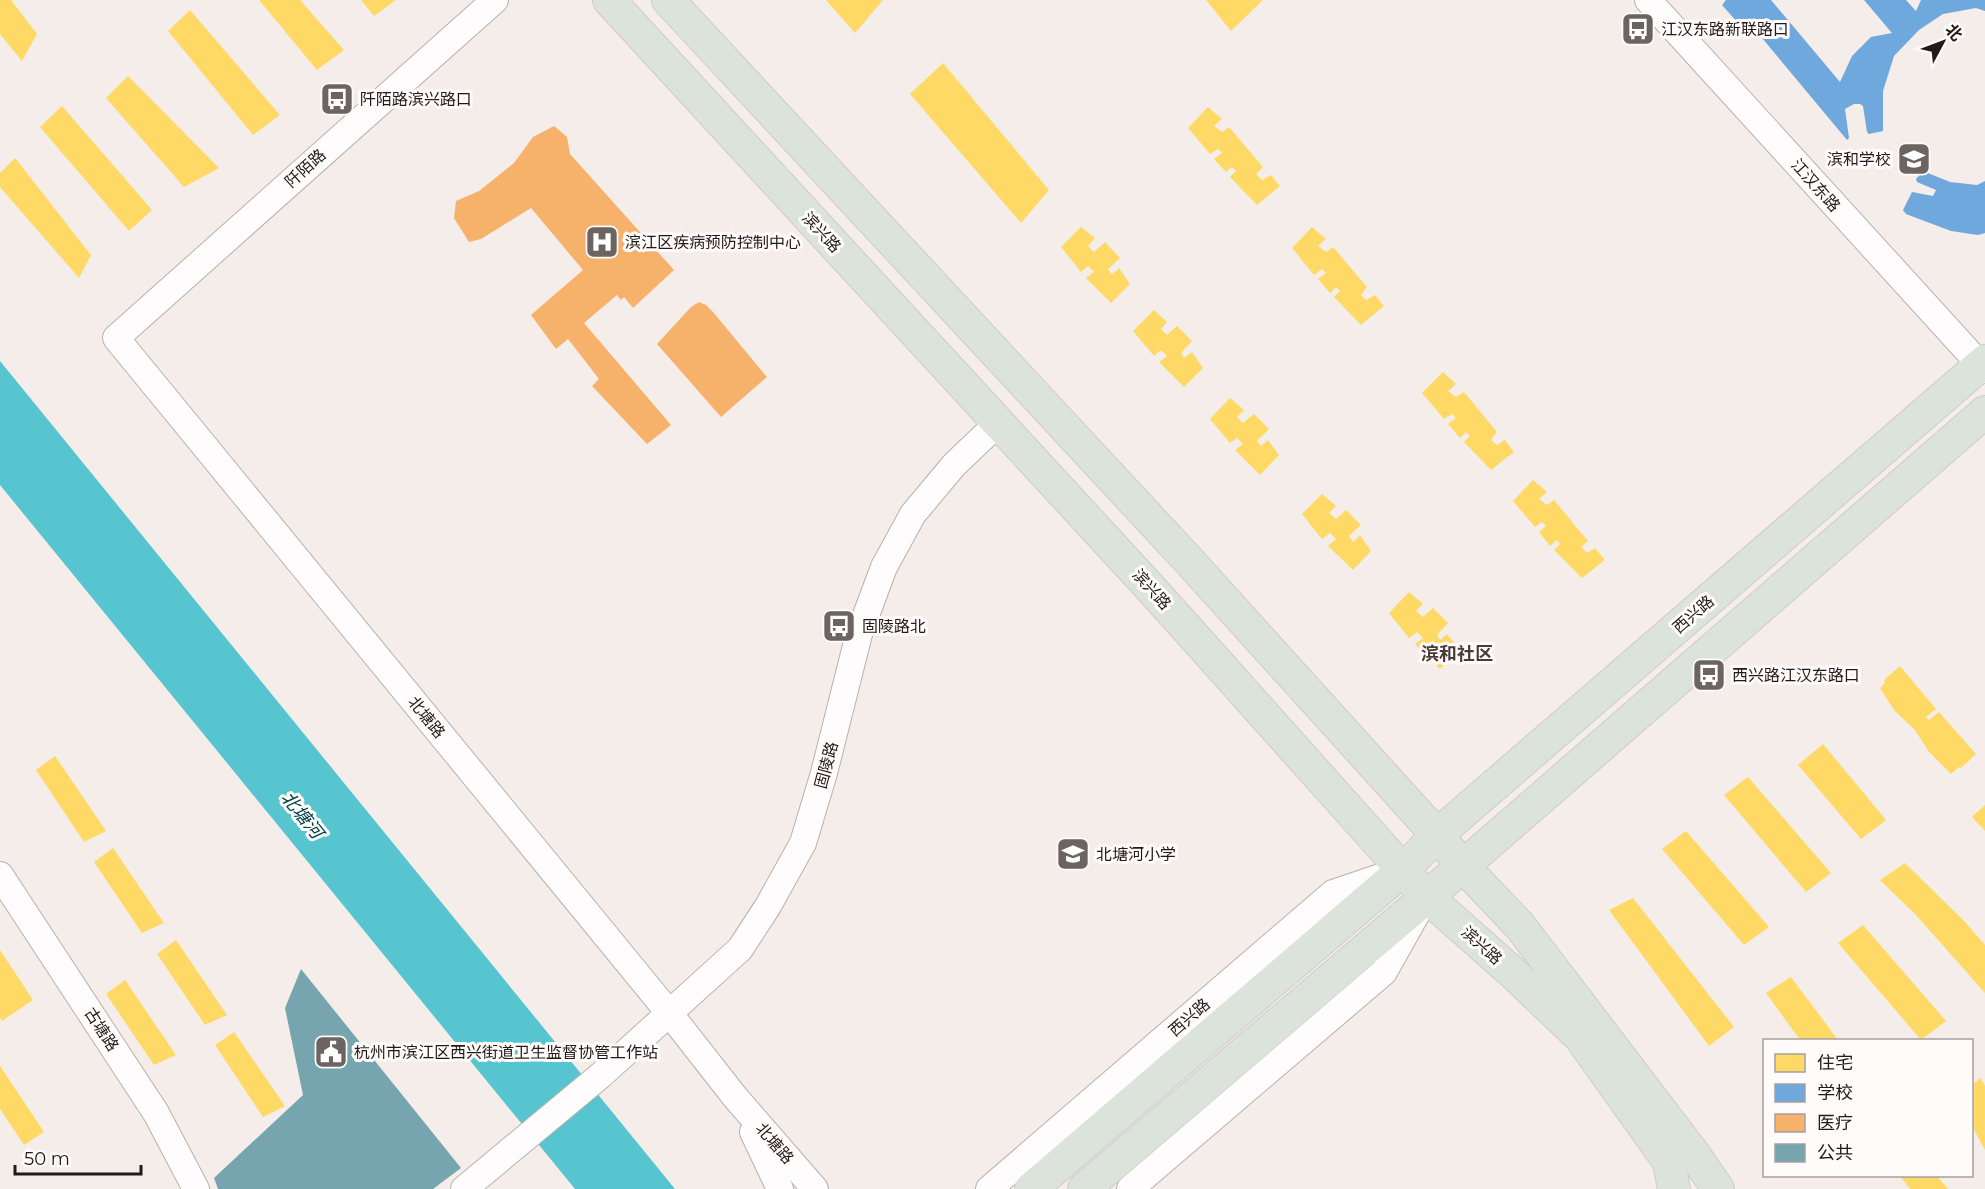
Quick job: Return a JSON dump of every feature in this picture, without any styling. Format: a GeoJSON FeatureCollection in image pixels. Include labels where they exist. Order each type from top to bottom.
{"type":"FeatureCollection","features":[{"type":"Feature","properties":{"kind":"main road","name":"滨兴路"},"geometry":{"type":"LineString","coordinates":[[609,0],[998,423],[1404,869],[1426,896],[1514,973],[1580,1037],[1671,1176],[1689,1189]]}},
{"type":"Feature","properties":{"kind":"main road"},"geometry":{"type":"LineString","coordinates":[[668,0],[1183,554],[1463,866],[1520,926],[1694,1154],[1718,1189]]}},
{"type":"Feature","properties":{"kind":"main road","name":"西兴路"},"geometry":{"type":"LineString","coordinates":[[1031,1189],[1404,869],[1437,835],[1983,365]]}},
{"type":"Feature","properties":{"kind":"main road"},"geometry":{"type":"LineString","coordinates":[[1092,1183],[1463,866],[1985,412]]}},
{"type":"Feature","properties":{"kind":"street","name":"阡陌路"},"geometry":{"type":"LineString","coordinates":[[116,338],[495,0]]}},
{"type":"Feature","properties":{"kind":"street","name":"江汉东路"},"geometry":{"type":"LineString","coordinates":[[1648,0],[1983,365]]}},
{"type":"Feature","properties":{"kind":"street","name":"北塘路"},"geometry":{"type":"LineString","coordinates":[[116,338],[670,1014],[735,1097],[815,1189]]}},
{"type":"Feature","properties":{"kind":"street","name":"固陵路"},"geometry":{"type":"LineString","coordinates":[[464,1189],[601,1075],[740,949],[768,906],[803,843],[825,774],[859,634],[884,567],[913,514],[954,465],[998,423]]}},
{"type":"Feature","properties":{"kind":"street","name":"西兴路"},"geometry":{"type":"LineString","coordinates":[[989,1189],[1334,893],[1404,869]]}},
{"type":"Feature","properties":{"kind":"street","name":"古塘路"},"geometry":{"type":"LineString","coordinates":[[0,875],[156,1113],[196,1189]]}},
{"type":"Feature","properties":{"kind":"street"},"geometry":{"type":"LineString","coordinates":[[1130,1189],[1384,972],[1426,896]]}},
{"type":"Feature","properties":{"kind":"street","name":"北塘路"},"geometry":{"type":"LineString","coordinates":[[735,1097],[765,1154],[780,1189]]}},
{"type":"Feature","properties":{"kind":"water","name":"北塘河"},"geometry":{"type":"Polygon","coordinates":[[[0,361],[675,1189],[575,1189],[0,485],[0,361]]]}},
{"type":"Feature","properties":{"kind":"building: 住宅"},"geometry":{"type":"Polygon","coordinates":[[[0,0],[11,0],[37,34],[22,61],[0,34],[0,0]]]}},
{"type":"Feature","properties":{"kind":"building: 住宅"},"geometry":{"type":"Polygon","coordinates":[[[259,0],[300,0],[344,50],[317,70],[259,0]]]}},
{"type":"Feature","properties":{"kind":"building: 住宅"},"geometry":{"type":"Polygon","coordinates":[[[361,0],[396,0],[374,16],[361,0]]]}},
{"type":"Feature","properties":{"kind":"building: 住宅"},"geometry":{"type":"Polygon","coordinates":[[[826,0],[883,0],[855,33],[826,0]]]}},
{"type":"Feature","properties":{"kind":"building: 住宅"},"geometry":{"type":"Polygon","coordinates":[[[1206,0],[1263,0],[1231,31],[1206,0]]]}},
{"type":"Feature","properties":{"kind":"building: 住宅"},"geometry":{"type":"Polygon","coordinates":[[[190,10],[280,115],[253,135],[168,31],[190,10]]]}},
{"type":"Feature","properties":{"kind":"building: 住宅"},"geometry":{"type":"Polygon","coordinates":[[[943,63],[1049,190],[1021,223],[910,94],[943,63]]]}},
{"type":"Feature","properties":{"kind":"building: 住宅"},"geometry":{"type":"Polygon","coordinates":[[[128,76],[219,168],[184,187],[106,98],[128,76]]]}},
{"type":"Feature","properties":{"kind":"building: 住宅"},"geometry":{"type":"Polygon","coordinates":[[[62,106],[152,210],[129,231],[40,127],[62,106]]]}},
{"type":"Feature","properties":{"kind":"building: 住宅"},"geometry":{"type":"Polygon","coordinates":[[[1208,107],[1222,119],[1214,126],[1222,132],[1229,127],[1263,167],[1256,174],[1262,180],[1271,175],[1280,186],[1257,205],[1230,177],[1236,171],[1232,167],[1226,172],[1214,159],[1222,153],[1218,149],[1210,154],[1188,128],[1208,107]]]}},
{"type":"Feature","properties":{"kind":"building: 住宅"},"geometry":{"type":"Polygon","coordinates":[[[15,158],[91,255],[79,278],[0,187],[0,173],[15,158]]]}},
{"type":"Feature","properties":{"kind":"building: 住宅"},"geometry":{"type":"Polygon","coordinates":[[[1081,227],[1095,238],[1088,246],[1094,252],[1105,242],[1120,258],[1108,269],[1112,275],[1119,268],[1130,284],[1111,303],[1086,278],[1094,272],[1088,266],[1081,272],[1061,247],[1081,227]]]}},
{"type":"Feature","properties":{"kind":"building: 住宅"},"geometry":{"type":"Polygon","coordinates":[[[1312,227],[1326,239],[1318,246],[1326,252],[1333,247],[1367,287],[1361,295],[1366,300],[1375,295],[1384,306],[1361,325],[1334,297],[1340,291],[1336,287],[1330,293],[1318,279],[1326,273],[1322,269],[1314,275],[1292,248],[1312,227]]]}},
{"type":"Feature","properties":{"kind":"building: 住宅"},"geometry":{"type":"Polygon","coordinates":[[[1154,310],[1167,322],[1161,329],[1167,335],[1177,326],[1192,341],[1181,353],[1184,358],[1192,352],[1203,368],[1184,387],[1159,362],[1167,356],[1161,350],[1154,356],[1133,331],[1154,310]]]}},
{"type":"Feature","properties":{"kind":"building: 住宅"},"geometry":{"type":"Polygon","coordinates":[[[1443,372],[1456,384],[1448,391],[1456,397],[1464,392],[1497,432],[1491,440],[1497,445],[1505,440],[1514,452],[1491,470],[1464,442],[1470,436],[1466,432],[1460,438],[1448,424],[1456,418],[1452,414],[1444,419],[1422,393],[1443,372]]]}},
{"type":"Feature","properties":{"kind":"building: 住宅"},"geometry":{"type":"Polygon","coordinates":[[[1230,398],[1244,410],[1237,417],[1243,423],[1254,414],[1269,429],[1257,441],[1261,446],[1268,440],[1279,455],[1260,475],[1235,450],[1243,444],[1237,438],[1230,443],[1210,419],[1230,398]]]}},
{"type":"Feature","properties":{"kind":"building: 住宅"},"geometry":{"type":"Polygon","coordinates":[[[1533,480],[1547,492],[1539,499],[1547,505],[1554,500],[1588,541],[1581,547],[1587,553],[1595,548],[1605,560],[1582,578],[1554,550],[1560,544],[1557,540],[1550,546],[1539,532],[1546,526],[1542,522],[1535,527],[1513,501],[1533,480]]]}},
{"type":"Feature","properties":{"kind":"building: 住宅"},"geometry":{"type":"Polygon","coordinates":[[[1322,494],[1336,506],[1329,513],[1336,519],[1346,510],[1361,525],[1349,536],[1353,542],[1360,535],[1371,551],[1353,570],[1328,546],[1336,539],[1330,533],[1322,539],[1302,514],[1322,494]]]}},
{"type":"Feature","properties":{"kind":"building: 住宅"},"geometry":{"type":"Polygon","coordinates":[[[1409,592],[1423,604],[1416,611],[1423,617],[1433,608],[1448,623],[1437,635],[1440,640],[1447,634],[1459,649],[1440,669],[1415,644],[1423,638],[1417,632],[1409,638],[1389,613],[1409,592]]]}},
{"type":"Feature","properties":{"kind":"building: 住宅"},"geometry":{"type":"Polygon","coordinates":[[[1900,666],[1936,709],[1926,717],[1929,720],[1939,712],[1976,754],[1951,774],[1929,752],[1915,730],[1894,710],[1880,688],[1885,683],[1884,680],[1900,666]]]}},
{"type":"Feature","properties":{"kind":"building: 住宅"},"geometry":{"type":"Polygon","coordinates":[[[1823,744],[1886,820],[1861,839],[1798,765],[1823,744]]]}},
{"type":"Feature","properties":{"kind":"building: 住宅"},"geometry":{"type":"Polygon","coordinates":[[[55,756],[106,831],[84,842],[36,770],[55,756]]]}},
{"type":"Feature","properties":{"kind":"building: 住宅"},"geometry":{"type":"Polygon","coordinates":[[[1748,777],[1831,873],[1806,892],[1724,795],[1748,777]]]}},
{"type":"Feature","properties":{"kind":"building: 住宅"},"geometry":{"type":"Polygon","coordinates":[[[1985,805],[1985,831],[1972,817],[1985,805]]]}},
{"type":"Feature","properties":{"kind":"building: 住宅"},"geometry":{"type":"Polygon","coordinates":[[[1686,831],[1769,927],[1744,945],[1662,849],[1686,831]]]}},
{"type":"Feature","properties":{"kind":"building: 住宅"},"geometry":{"type":"Polygon","coordinates":[[[113,848],[164,923],[142,933],[94,862],[113,848]]]}},
{"type":"Feature","properties":{"kind":"building: 住宅"},"geometry":{"type":"Polygon","coordinates":[[[1905,863],[1985,945],[1985,993],[1915,914],[1880,880],[1905,863]]]}},
{"type":"Feature","properties":{"kind":"building: 住宅"},"geometry":{"type":"Polygon","coordinates":[[[1633,898],[1734,1027],[1709,1046],[1609,910],[1633,898]]]}},
{"type":"Feature","properties":{"kind":"building: 住宅"},"geometry":{"type":"Polygon","coordinates":[[[1863,925],[1946,1021],[1920,1039],[1838,943],[1863,925]]]}},
{"type":"Feature","properties":{"kind":"building: 住宅"},"geometry":{"type":"Polygon","coordinates":[[[176,940],[227,1015],[205,1025],[157,954],[176,940]]]}},
{"type":"Feature","properties":{"kind":"building: 住宅"},"geometry":{"type":"Polygon","coordinates":[[[0,950],[33,1000],[2,1021],[0,1018],[0,950]]]}},
{"type":"Feature","properties":{"kind":"building: 住宅"},"geometry":{"type":"Polygon","coordinates":[[[1791,977],[1837,1039],[1799,1039],[1766,993],[1791,977]]]}},
{"type":"Feature","properties":{"kind":"building: 住宅"},"geometry":{"type":"Polygon","coordinates":[[[125,980],[176,1055],[154,1065],[106,994],[125,980]]]}},
{"type":"Feature","properties":{"kind":"building: 住宅"},"geometry":{"type":"Polygon","coordinates":[[[234,1032],[285,1106],[263,1117],[215,1045],[234,1032]]]}},
{"type":"Feature","properties":{"kind":"building: 住宅"},"geometry":{"type":"Polygon","coordinates":[[[329,1057],[380,1132],[358,1142],[310,1071],[329,1057]]]}},
{"type":"Feature","properties":{"kind":"building: 住宅"},"geometry":{"type":"Polygon","coordinates":[[[0,1066],[44,1132],[24,1145],[0,1109],[0,1066]]]}},
{"type":"Feature","properties":{"kind":"building: 住宅"},"geometry":{"type":"Polygon","coordinates":[[[1981,1078],[1985,1086],[1985,1150],[1973,1128],[1973,1084],[1981,1078]]]}},
{"type":"Feature","properties":{"kind":"building: 住宅"},"geometry":{"type":"Polygon","coordinates":[[[1901,1177],[1938,1177],[1948,1189],[1910,1189],[1901,1177]]]}},
{"type":"Feature","properties":{"kind":"building: 学校"},"geometry":{"type":"Polygon","coordinates":[[[1726,0],[1771,0],[1840,82],[1852,56],[1871,37],[1892,33],[1864,0],[1906,0],[1916,11],[1921,0],[1985,0],[1985,11],[1976,8],[1943,14],[1919,30],[1894,56],[1883,91],[1883,131],[1869,134],[1863,106],[1854,104],[1845,109],[1849,138],[1847,140],[1747,20],[1738,23],[1722,5],[1726,0]]]}},
{"type":"Feature","properties":{"kind":"building: 学校"},"geometry":{"type":"Polygon","coordinates":[[[1923,171],[1950,182],[1977,185],[1985,181],[1985,233],[1978,235],[1951,231],[1906,214],[1903,210],[1912,192],[1933,196],[1936,190],[1917,182],[1916,179],[1923,171]]]}},
{"type":"Feature","properties":{"kind":"building: 医疗"},"geometry":{"type":"Polygon","coordinates":[[[554,126],[567,137],[570,154],[674,270],[633,308],[624,297],[621,300],[617,295],[584,323],[671,425],[647,444],[592,386],[599,379],[568,339],[556,349],[531,315],[583,270],[531,208],[481,239],[469,242],[454,218],[456,201],[479,191],[514,163],[533,137],[554,126]]]}},
{"type":"Feature","properties":{"kind":"building: 医疗"},"geometry":{"type":"Polygon","coordinates":[[[699,302],[713,312],[767,377],[721,417],[657,344],[691,307],[699,302]]]}},
{"type":"Feature","properties":{"kind":"building: 公共","name":"杭州市滨江区西兴街道卫生监督协管工作站"},"geometry":{"type":"Polygon","coordinates":[[[301,969],[461,1168],[433,1189],[218,1189],[214,1178],[303,1095],[285,1008],[301,969]]]}},
{"type":"Feature","properties":{"kind":"place","name":"江汉东路新联路口"},"geometry":{"type":"Point","coordinates":[1638,29]}},
{"type":"Feature","properties":{"kind":"place","name":"阡陌路滨兴路口"},"geometry":{"type":"Point","coordinates":[337,99]}},
{"type":"Feature","properties":{"kind":"place","name":"滨和学校"},"geometry":{"type":"Point","coordinates":[1914,159]}},
{"type":"Feature","properties":{"kind":"place","name":"滨江区疾病预防控制中心"},"geometry":{"type":"Point","coordinates":[602,242]}},
{"type":"Feature","properties":{"kind":"place","name":"固陵路北"},"geometry":{"type":"Point","coordinates":[839,626]}},
{"type":"Feature","properties":{"kind":"place","name":"西兴路江汉东路口"},"geometry":{"type":"Point","coordinates":[1709,675]}},
{"type":"Feature","properties":{"kind":"place","name":"北塘河小学"},"geometry":{"type":"Point","coordinates":[1073,854]}},
{"type":"Feature","properties":{"kind":"place","name":"杭州市滨江区西兴街道卫生监督协管工作站"},"geometry":{"type":"Point","coordinates":[331,1052]}},
{"type":"Feature","properties":{"kind":"district","name":"滨和社区"},"geometry":{"type":"Point","coordinates":[1457,654]}}]}
